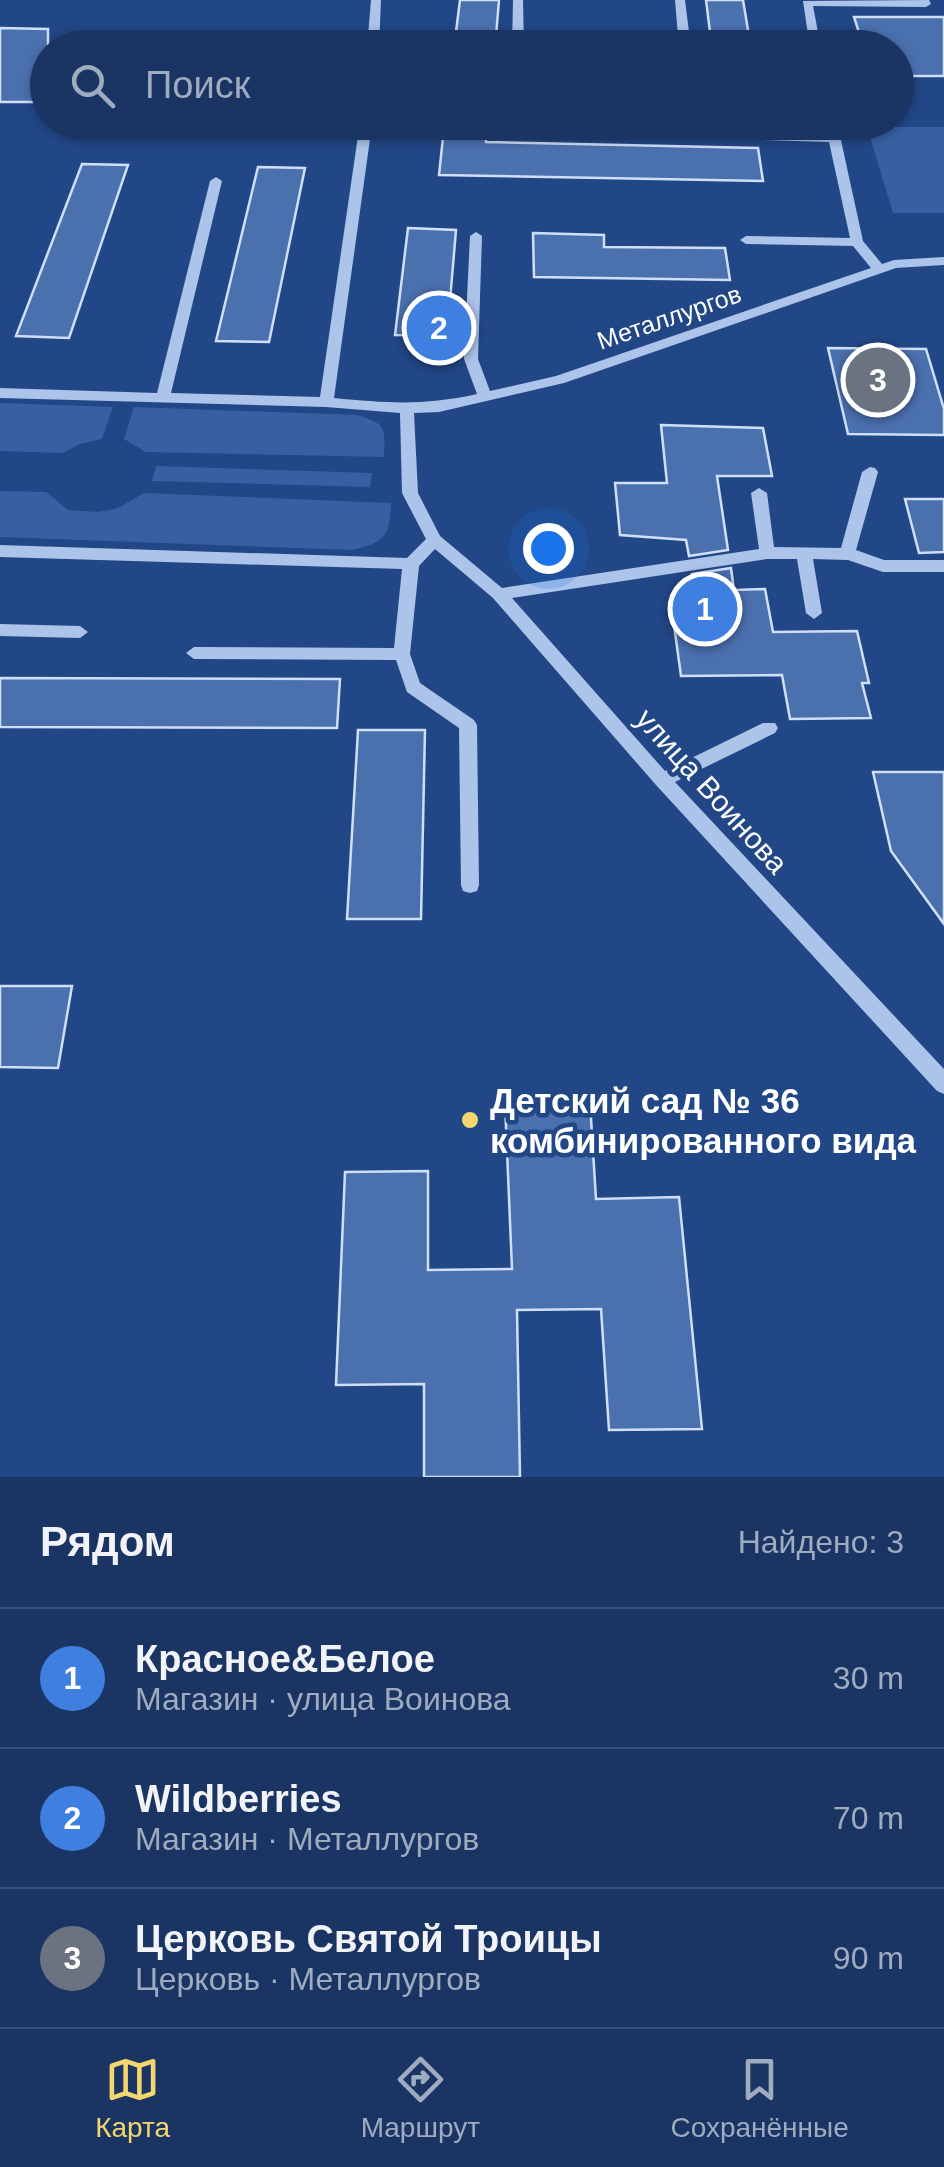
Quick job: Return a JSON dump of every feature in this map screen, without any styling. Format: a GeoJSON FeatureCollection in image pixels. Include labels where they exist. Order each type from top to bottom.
{"type":"FeatureCollection","features":[{"type":"Feature","properties":{"kind":"street"},"geometry":{"type":"LineString","coordinates":[[374,30],[376,0]]}},
{"type":"Feature","properties":{"kind":"street"},"geometry":{"type":"LineString","coordinates":[[518,0],[518,30]]}},
{"type":"Feature","properties":{"kind":"street"},"geometry":{"type":"LineString","coordinates":[[680,0],[684,30]]}},
{"type":"Feature","properties":{"kind":"street"},"geometry":{"type":"LineString","coordinates":[[812,30],[807,3],[926,4],[924,0]]}},
{"type":"Feature","properties":{"kind":"street"},"geometry":{"type":"LineString","coordinates":[[326,402],[364,140]]}},
{"type":"Feature","properties":{"kind":"street"},"geometry":{"type":"LineString","coordinates":[[835,140],[857,242],[878,269]]}},
{"type":"Feature","properties":{"kind":"street"},"geometry":{"type":"LineString","coordinates":[[162,398],[216,181]]}},
{"type":"Feature","properties":{"kind":"street"},"geometry":{"type":"LineString","coordinates":[[476,236],[472,359],[485,397]]}},
{"type":"Feature","properties":{"kind":"street"},"geometry":{"type":"LineString","coordinates":[[746,240],[857,242]]}},
{"type":"Feature","properties":{"kind":"street","name":"Металлургов"},"geometry":{"type":"LineString","coordinates":[[407,410],[439,408],[559,380],[878,269],[944,261]]}},
{"type":"Feature","properties":{"kind":"street"},"geometry":{"type":"LineString","coordinates":[[0,393],[326,402],[407,410]]}},
{"type":"Feature","properties":{"kind":"street","name":"улица Воинова"},"geometry":{"type":"LineString","coordinates":[[407,410],[410,493],[434,540],[499,594],[662,780],[944,1084]]}},
{"type":"Feature","properties":{"kind":"street"},"geometry":{"type":"LineString","coordinates":[[847,554],[870,472]]}},
{"type":"Feature","properties":{"kind":"street"},"geometry":{"type":"LineString","coordinates":[[760,493],[768,553]]}},
{"type":"Feature","properties":{"kind":"street"},"geometry":{"type":"LineString","coordinates":[[434,540],[412,564],[402,654],[413,687],[468,724],[470,885]]}},
{"type":"Feature","properties":{"kind":"street"},"geometry":{"type":"LineString","coordinates":[[0,551],[412,564]]}},
{"type":"Feature","properties":{"kind":"street"},"geometry":{"type":"LineString","coordinates":[[499,594],[768,553],[847,554],[883,566],[944,566]]}},
{"type":"Feature","properties":{"kind":"street"},"geometry":{"type":"LineString","coordinates":[[804,554],[814,613]]}},
{"type":"Feature","properties":{"kind":"street"},"geometry":{"type":"LineString","coordinates":[[0,630],[80,632]]}},
{"type":"Feature","properties":{"kind":"street"},"geometry":{"type":"LineString","coordinates":[[194,654],[402,654]]}},
{"type":"Feature","properties":{"kind":"street"},"geometry":{"type":"LineString","coordinates":[[662,780],[769,728]]}},
{"type":"Feature","properties":{"kind":"shaded area"},"geometry":{"type":"Polygon","coordinates":[[[914,127],[944,127],[944,213],[893,213],[871,140],[914,140],[914,127]]]}},
{"type":"Feature","properties":{"kind":"shaded area"},"geometry":{"type":"Polygon","coordinates":[[[0,403],[113,407],[102,439],[63,453],[0,451],[0,403]]]}},
{"type":"Feature","properties":{"kind":"shaded area"},"geometry":{"type":"Polygon","coordinates":[[[134,407],[357,415],[382,428],[384,457],[146,452],[124,439],[134,407]]]}},
{"type":"Feature","properties":{"kind":"shaded area"},"geometry":{"type":"Polygon","coordinates":[[[156,466],[372,473],[370,487],[152,481],[156,466]]]}},
{"type":"Feature","properties":{"kind":"shaded area"},"geometry":{"type":"Polygon","coordinates":[[[0,491],[46,492],[68,510],[97,512],[116,509],[144,493],[391,503],[384,536],[352,550],[0,537],[0,491]]]}},
{"type":"Feature","properties":{"kind":"building"},"geometry":{"type":"Polygon","coordinates":[[[460,0],[499,0],[496,30],[456,30],[460,0]]]}},
{"type":"Feature","properties":{"kind":"building"},"geometry":{"type":"Polygon","coordinates":[[[706,0],[743,0],[748,30],[710,30],[706,0]]]}},
{"type":"Feature","properties":{"kind":"building"},"geometry":{"type":"Polygon","coordinates":[[[854,17],[944,17],[944,76],[914,76],[914,30],[858,30],[854,17]]]}},
{"type":"Feature","properties":{"kind":"building"},"geometry":{"type":"Polygon","coordinates":[[[0,28],[48,29],[30,30],[30,102],[0,102],[0,28]]]}},
{"type":"Feature","properties":{"kind":"building"},"geometry":{"type":"Polygon","coordinates":[[[443,140],[486,140],[758,148],[763,181],[439,175],[443,140]]]}},
{"type":"Feature","properties":{"kind":"building"},"geometry":{"type":"Polygon","coordinates":[[[82,164],[128,165],[69,338],[16,336],[82,164]]]}},
{"type":"Feature","properties":{"kind":"building"},"geometry":{"type":"Polygon","coordinates":[[[258,167],[305,168],[269,342],[216,341],[258,167]]]}},
{"type":"Feature","properties":{"kind":"building"},"geometry":{"type":"Polygon","coordinates":[[[408,228],[456,230],[447,336],[395,335],[408,228]]]}},
{"type":"Feature","properties":{"kind":"building"},"geometry":{"type":"Polygon","coordinates":[[[533,233],[604,235],[604,247],[725,248],[730,280],[534,277],[533,233]]]}},
{"type":"Feature","properties":{"kind":"building"},"geometry":{"type":"Polygon","coordinates":[[[828,348],[926,349],[944,409],[944,435],[848,434],[828,348]]]}},
{"type":"Feature","properties":{"kind":"building"},"geometry":{"type":"Polygon","coordinates":[[[661,425],[763,428],[772,476],[717,476],[728,550],[689,556],[686,540],[620,535],[615,483],[667,483],[661,425]]]}},
{"type":"Feature","properties":{"kind":"building"},"geometry":{"type":"Polygon","coordinates":[[[905,499],[944,499],[944,552],[919,553],[905,499]]]}},
{"type":"Feature","properties":{"kind":"building"},"geometry":{"type":"Polygon","coordinates":[[[731,568],[734,590],[765,589],[773,632],[857,631],[869,683],[862,683],[871,718],[790,719],[782,675],[681,676],[674,625],[699,624],[692,574],[731,568]]]}},
{"type":"Feature","properties":{"kind":"building"},"geometry":{"type":"Polygon","coordinates":[[[0,678],[340,679],[337,728],[0,727],[0,678]]]}},
{"type":"Feature","properties":{"kind":"building"},"geometry":{"type":"Polygon","coordinates":[[[358,730],[425,730],[421,919],[347,919],[358,730]]]}},
{"type":"Feature","properties":{"kind":"building"},"geometry":{"type":"Polygon","coordinates":[[[873,772],[944,772],[944,924],[891,851],[873,772]]]}},
{"type":"Feature","properties":{"kind":"building"},"geometry":{"type":"Polygon","coordinates":[[[0,986],[72,986],[58,1068],[0,1067],[0,986]]]}},
{"type":"Feature","properties":{"kind":"building"},"geometry":{"type":"Polygon","coordinates":[[[590,1102],[596,1199],[679,1197],[702,1429],[609,1430],[601,1309],[517,1310],[520,1477],[424,1477],[424,1384],[336,1385],[345,1172],[428,1171],[428,1270],[512,1269],[505,1103],[590,1102]]]}},
{"type":"Feature","properties":{"kind":"place","name":"Wildberries"},"geometry":{"type":"Point","coordinates":[439,328]}},
{"type":"Feature","properties":{"kind":"place","name":"Церковь Святой Троицы"},"geometry":{"type":"Point","coordinates":[878,380]}},
{"type":"Feature","properties":{"kind":"place","name":"Красное&Белое"},"geometry":{"type":"Point","coordinates":[705,609]}},
{"type":"Feature","properties":{"kind":"place","name":"Детский сад № 36 комбинированного вида"},"geometry":{"type":"Point","coordinates":[470,1120]}}]}
